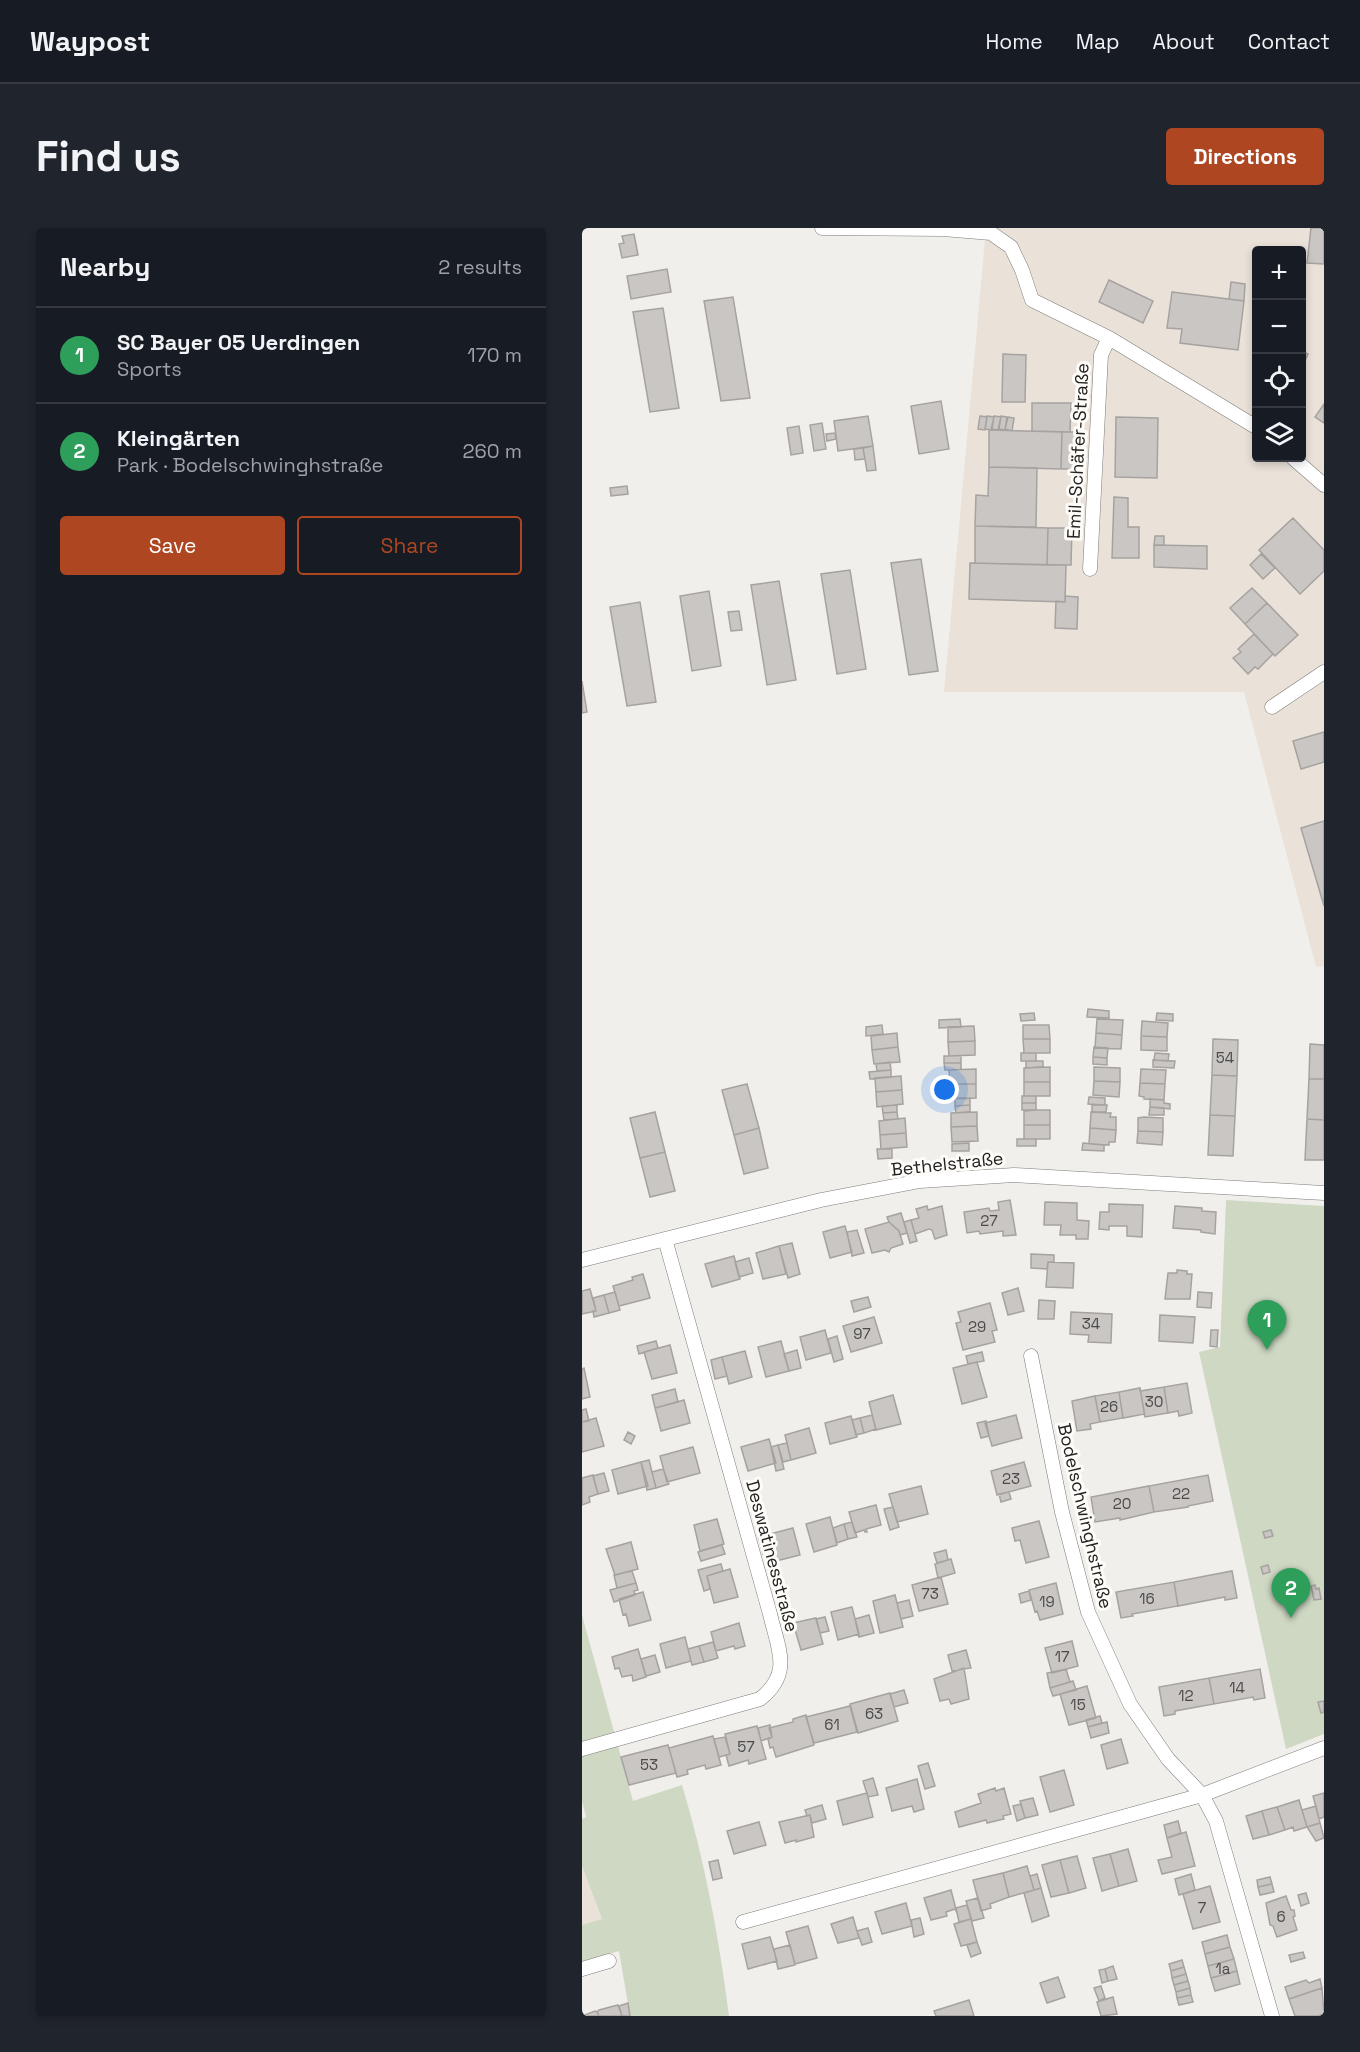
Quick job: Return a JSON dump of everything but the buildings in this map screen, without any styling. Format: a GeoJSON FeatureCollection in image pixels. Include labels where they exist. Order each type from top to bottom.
{"type":"FeatureCollection","features":[{"type":"Feature","properties":{"kind":"street"},"geometry":{"type":"LineString","coordinates":[[822,228],[943,229],[991,233],[1011,247],[1032,300],[1110,338],[1252,424]]}},
{"type":"Feature","properties":{"kind":"street","name":"Emil-Schäfer-Straße"},"geometry":{"type":"LineString","coordinates":[[1090,569],[1101,355],[1110,338]]}},
{"type":"Feature","properties":{"kind":"street"},"geometry":{"type":"LineString","coordinates":[[1298,462],[1324,485]]}},
{"type":"Feature","properties":{"kind":"street"},"geometry":{"type":"LineString","coordinates":[[1272,707],[1324,672]]}},
{"type":"Feature","properties":{"kind":"street","name":"Bethelstraße"},"geometry":{"type":"LineString","coordinates":[[582,1260],[821,1200],[920,1181],[1014,1175],[1324,1193]]}},
{"type":"Feature","properties":{"kind":"street","name":"Deswatinesstraße"},"geometry":{"type":"LineString","coordinates":[[582,1749],[760,1699],[772,1689],[780,1675],[781,1661],[770,1614],[665,1239]]}},
{"type":"Feature","properties":{"kind":"street","name":"Bodelschwinghstraße"},"geometry":{"type":"LineString","coordinates":[[1030,1356],[1062,1512],[1088,1612],[1130,1704],[1168,1759],[1202,1795],[1216,1821],[1272,2016]]}},
{"type":"Feature","properties":{"kind":"street"},"geometry":{"type":"LineString","coordinates":[[743,1922],[1202,1795],[1324,1748]]}},
{"type":"Feature","properties":{"kind":"street"},"geometry":{"type":"LineString","coordinates":[[582,1969],[609,1961]]}},
{"type":"Feature","properties":{"kind":"shaded area"},"geometry":{"type":"Polygon","coordinates":[[[986,228],[1324,228],[1324,966],[1316,967],[1244,692],[944,692],[986,228]]]}},
{"type":"Feature","properties":{"kind":"shaded area"},"geometry":{"type":"Polygon","coordinates":[[[582,1866],[602,1919],[582,1925],[582,1866]]]}},
{"type":"Feature","properties":{"kind":"green space"},"geometry":{"type":"Polygon","coordinates":[[[1226,1200],[1324,1206],[1324,1734],[1286,1749],[1199,1352],[1220,1347],[1226,1200]]]}},
{"type":"Feature","properties":{"kind":"green space"},"geometry":{"type":"Polygon","coordinates":[[[582,1615],[633,1801],[682,1785],[698,1842],[710,1900],[729,2016],[630,2016],[619,1951],[582,1962],[582,1925],[602,1919],[582,1866],[582,1819],[586,1817],[582,1801],[582,1615]]]}},
{"type":"Feature","properties":{"kind":"place","name":"SC Bayer 05 Uerdingen"},"geometry":{"type":"Point","coordinates":[1267,1350]}},
{"type":"Feature","properties":{"kind":"place","name":"Kleingärten"},"geometry":{"type":"Point","coordinates":[1291,1618]}}]}
